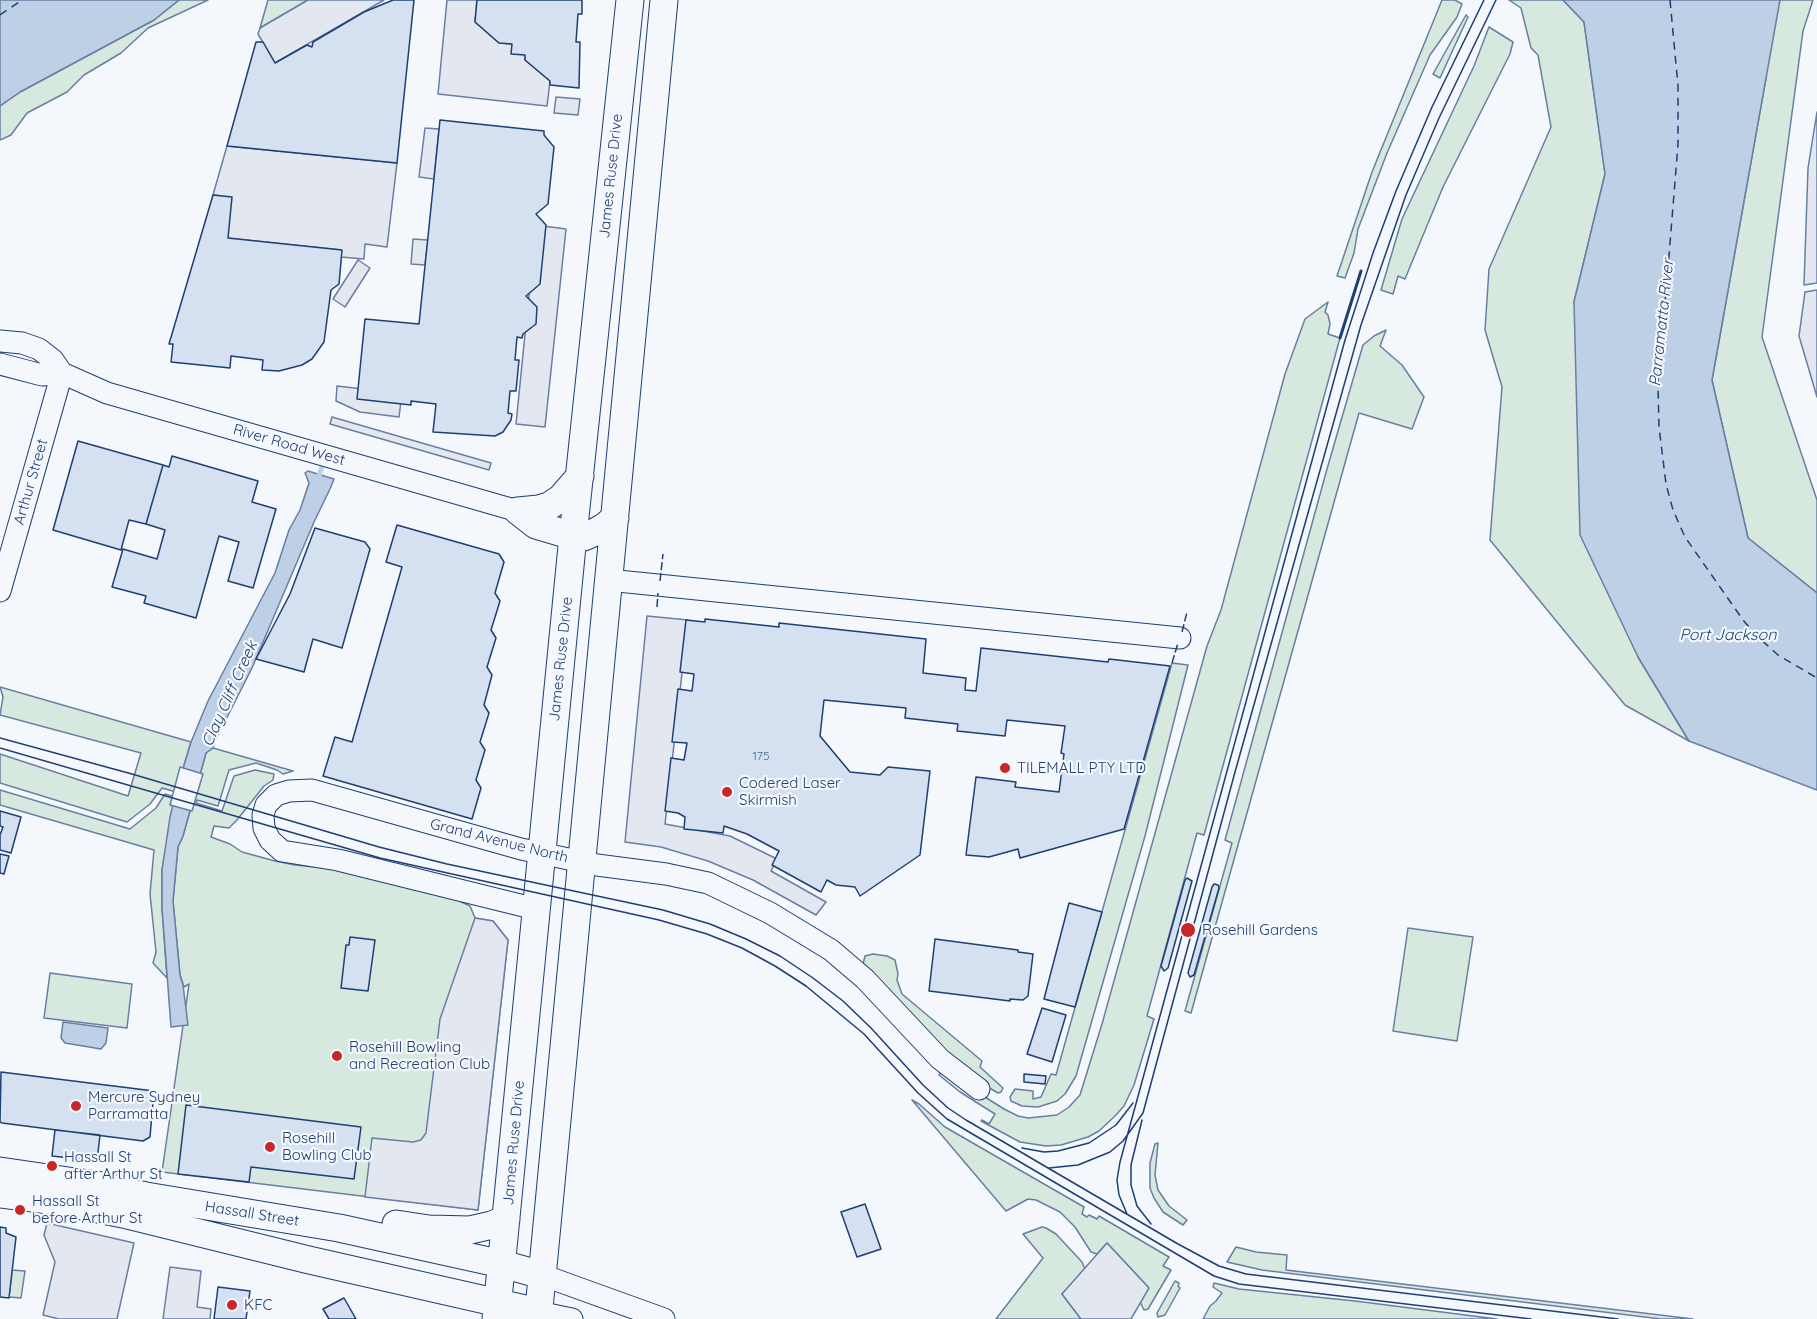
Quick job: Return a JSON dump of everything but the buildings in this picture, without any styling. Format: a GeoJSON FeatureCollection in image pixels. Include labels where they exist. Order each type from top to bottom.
{"type":"FeatureCollection","features":[{"type":"Feature","properties":{"kind":"main road","name":"James Ruse Drive"},"geometry":{"type":"LineString","coordinates":[[497,1311],[573,536],[630,0]]}},
{"type":"Feature","properties":{"kind":"main road"},"geometry":{"type":"LineString","coordinates":[[538,1315],[664,0]]}},
{"type":"Feature","properties":{"kind":"main road"},"geometry":{"type":"LineString","coordinates":[[518,511],[549,506],[561,498],[580,476]]}},
{"type":"Feature","properties":{"kind":"main road"},"geometry":{"type":"LineString","coordinates":[[518,511],[536,525],[573,536],[589,535],[615,518]]}},
{"type":"Feature","properties":{"kind":"main road","name":"Hassall Street"},"geometry":{"type":"LineString","coordinates":[[0,1171],[96,1185],[157,1198],[339,1228],[542,1275]]}},
{"type":"Feature","properties":{"kind":"main road","name":"Hassall Street"},"geometry":{"type":"LineString","coordinates":[[0,1194],[56,1201],[123,1214],[497,1311],[538,1315]]}},
{"type":"Feature","properties":{"kind":"main road"},"geometry":{"type":"LineString","coordinates":[[289,1220],[331,1214],[429,1228],[470,1230],[492,1226],[507,1219]]}},
{"type":"Feature","properties":{"kind":"street","name":"River Road West"},"geometry":{"type":"LineString","coordinates":[[0,341],[22,343],[39,349],[53,360],[62,373]]}},
{"type":"Feature","properties":{"kind":"street","name":"River Road West"},"geometry":{"type":"LineString","coordinates":[[0,364],[42,375],[62,373],[107,393],[518,511]]}},
{"type":"Feature","properties":{"kind":"street","name":"Arthur Street"},"geometry":{"type":"LineString","coordinates":[[0,591],[62,373]]}},
{"type":"Feature","properties":{"kind":"street"},"geometry":{"type":"LineString","coordinates":[[608,580],[1180,638]]}},
{"type":"Feature","properties":{"kind":"street","name":"Grand Avenue North"},"geometry":{"type":"LineString","coordinates":[[536,909],[338,860],[282,851],[270,840],[264,828],[263,815],[266,805],[276,795],[289,791],[312,790],[475,838],[581,861],[708,883],[796,927],[847,962],[940,1059],[979,1089]]}},
{"type":"Feature","properties":{"kind":"street"},"geometry":{"type":"LineString","coordinates":[[542,1275],[664,1319]]}},
{"type":"Feature","properties":{"kind":"street"},"geometry":{"type":"LineString","coordinates":[[538,1315],[572,1319]]}},
{"type":"Feature","properties":{"kind":"shaded area"},"geometry":{"type":"Polygon","coordinates":[[[179,0],[208,0],[148,28],[121,53],[84,75],[67,92],[27,113],[11,135],[0,140],[0,106],[20,92],[154,20],[179,0]]]}},
{"type":"Feature","properties":{"kind":"shaded area"},"geometry":{"type":"Polygon","coordinates":[[[268,0],[308,0],[260,28],[268,0]]]}},
{"type":"Feature","properties":{"kind":"shaded area"},"geometry":{"type":"Polygon","coordinates":[[[308,0],[384,0],[275,63],[258,34],[260,28],[308,0]]]}},
{"type":"Feature","properties":{"kind":"shaded area"},"geometry":{"type":"Polygon","coordinates":[[[447,0],[477,0],[475,22],[499,43],[512,44],[525,55],[525,60],[550,81],[547,106],[438,94],[447,0]]]}},
{"type":"Feature","properties":{"kind":"shaded area"},"geometry":{"type":"Polygon","coordinates":[[[1442,0],[1455,0],[1462,4],[1457,17],[1430,55],[1387,153],[1358,229],[1354,253],[1345,278],[1337,276],[1372,172],[1442,0]]]}},
{"type":"Feature","properties":{"kind":"shaded area"},"geometry":{"type":"Polygon","coordinates":[[[1509,0],[1563,0],[1584,22],[1605,174],[1574,302],[1638,657],[1689,741],[1625,705],[1490,540],[1502,387],[1485,330],[1489,269],[1551,127],[1538,55],[1531,48],[1521,8],[1509,0]]]}},
{"type":"Feature","properties":{"kind":"shaded area"},"geometry":{"type":"Polygon","coordinates":[[[1772,0],[1813,0],[1803,31],[1762,337],[1817,500],[1817,593],[1748,538],[1712,380],[1766,78],[1763,65],[1772,0]]]}},
{"type":"Feature","properties":{"kind":"shaded area"},"geometry":{"type":"Polygon","coordinates":[[[1466,15],[1468,17],[1440,78],[1433,74],[1466,15]]]}},
{"type":"Feature","properties":{"kind":"shaded area"},"geometry":{"type":"Polygon","coordinates":[[[1489,27],[1513,42],[1510,54],[1443,187],[1405,279],[1398,276],[1393,294],[1381,290],[1402,219],[1474,66],[1489,27]]]}},
{"type":"Feature","properties":{"kind":"shaded area"},"geometry":{"type":"Polygon","coordinates":[[[556,97],[580,99],[578,115],[554,113],[556,97]]]}},
{"type":"Feature","properties":{"kind":"shaded area"},"geometry":{"type":"Polygon","coordinates":[[[1817,112],[1817,283],[1804,285],[1808,168],[1817,112]]]}},
{"type":"Feature","properties":{"kind":"shaded area"},"geometry":{"type":"Polygon","coordinates":[[[425,128],[439,129],[434,179],[419,177],[425,128]]]}},
{"type":"Feature","properties":{"kind":"shaded area"},"geometry":{"type":"Polygon","coordinates":[[[227,146],[397,163],[387,247],[365,244],[364,259],[341,257],[341,250],[216,237],[221,196],[213,195],[227,146]]]}},
{"type":"Feature","properties":{"kind":"shaded area"},"geometry":{"type":"Polygon","coordinates":[[[536,225],[566,229],[545,427],[516,424],[536,225]]]}},
{"type":"Feature","properties":{"kind":"shaded area"},"geometry":{"type":"Polygon","coordinates":[[[413,239],[428,240],[425,265],[411,264],[413,239]]]}},
{"type":"Feature","properties":{"kind":"shaded area"},"geometry":{"type":"Polygon","coordinates":[[[358,260],[370,268],[345,307],[333,299],[358,260]]]}},
{"type":"Feature","properties":{"kind":"shaded area"},"geometry":{"type":"Polygon","coordinates":[[[1817,290],[1817,397],[1799,336],[1805,292],[1817,290]]]}},
{"type":"Feature","properties":{"kind":"shaded area"},"geometry":{"type":"Polygon","coordinates":[[[1328,302],[1325,312],[1330,324],[1328,334],[1340,338],[1204,835],[1197,833],[1147,1016],[1154,1019],[1134,1085],[1124,1106],[1099,1131],[1088,1137],[1061,1145],[1046,1146],[1020,1142],[981,1121],[989,1124],[995,1114],[960,1092],[939,1075],[942,1070],[1004,1109],[1028,1118],[1057,1115],[1069,1107],[1080,1095],[1102,1024],[1207,646],[1221,610],[1285,374],[1305,319],[1328,302]]]}},
{"type":"Feature","properties":{"kind":"shaded area"},"geometry":{"type":"Polygon","coordinates":[[[1386,330],[1380,346],[1402,365],[1424,397],[1412,429],[1359,413],[1191,1013],[1185,1011],[1232,843],[1225,840],[1327,469],[1363,345],[1386,330]]]}},
{"type":"Feature","properties":{"kind":"shaded area"},"geometry":{"type":"Polygon","coordinates":[[[337,386],[363,389],[401,401],[399,417],[360,412],[336,401],[337,386]]]}},
{"type":"Feature","properties":{"kind":"shaded area"},"geometry":{"type":"Polygon","coordinates":[[[332,417],[491,463],[489,470],[330,424],[332,417]]]}},
{"type":"Feature","properties":{"kind":"shaded area"},"geometry":{"type":"Polygon","coordinates":[[[647,616],[688,620],[665,824],[730,836],[777,859],[771,871],[826,902],[816,915],[753,880],[708,861],[661,847],[625,842],[647,616]]]}},
{"type":"Feature","properties":{"kind":"shaded area"},"geometry":{"type":"Polygon","coordinates":[[[1172,663],[1188,665],[1145,836],[1076,1076],[1065,1094],[1057,1101],[1038,1107],[1022,1106],[1011,1101],[1010,1097],[1015,1089],[1033,1091],[1033,1099],[1041,1097],[1051,1074],[1056,1075],[1172,663]]]}},
{"type":"Feature","properties":{"kind":"shaded area"},"geometry":{"type":"Polygon","coordinates":[[[0,687],[191,742],[176,792],[162,788],[150,804],[127,822],[0,783],[0,754],[128,796],[141,753],[0,715],[3,697],[0,687]]]}},
{"type":"Feature","properties":{"kind":"shaded area","name":"Rosehill Bowling and Recreation Club"},"geometry":{"type":"Polygon","coordinates":[[[213,748],[293,771],[283,774],[256,763],[229,770],[218,806],[197,800],[196,803],[222,811],[234,776],[255,770],[274,774],[273,780],[264,786],[229,828],[214,826],[211,837],[230,844],[242,852],[275,861],[336,869],[455,899],[470,906],[475,918],[493,921],[508,940],[478,1210],[162,1172],[189,984],[184,987],[180,975],[173,901],[178,847],[206,753],[213,748]]]}},
{"type":"Feature","properties":{"kind":"shaded area"},"geometry":{"type":"Polygon","coordinates":[[[0,790],[130,829],[156,808],[165,794],[175,797],[162,870],[167,978],[153,963],[156,952],[150,894],[154,850],[0,805],[0,790]]]}},
{"type":"Feature","properties":{"kind":"shaded area"},"geometry":{"type":"Polygon","coordinates":[[[475,918],[493,921],[508,940],[478,1210],[365,1197],[372,1138],[413,1142],[421,1140],[426,1133],[440,1019],[475,918]]]}},
{"type":"Feature","properties":{"kind":"shaded area"},"geometry":{"type":"Polygon","coordinates":[[[1408,928],[1473,937],[1457,1041],[1393,1031],[1408,928]]]}},
{"type":"Feature","properties":{"kind":"shaded area"},"geometry":{"type":"Polygon","coordinates":[[[873,954],[895,960],[897,980],[902,994],[982,1061],[980,1067],[1003,1088],[1001,1092],[998,1093],[972,1078],[883,992],[863,964],[865,956],[873,954]]]}},
{"type":"Feature","properties":{"kind":"shaded area"},"geometry":{"type":"Polygon","coordinates":[[[50,973],[132,984],[127,1028],[44,1018],[50,973]]]}},
{"type":"Feature","properties":{"kind":"shaded area"},"geometry":{"type":"Polygon","coordinates":[[[912,1100],[945,1127],[1084,1207],[1082,1214],[1097,1219],[1099,1216],[1169,1257],[1163,1266],[1171,1270],[1148,1309],[1144,1310],[1140,1302],[1148,1287],[1107,1243],[1097,1254],[1091,1252],[1075,1227],[1060,1212],[1036,1200],[1028,1199],[1006,1211],[912,1100]]]}},
{"type":"Feature","properties":{"kind":"shaded area"},"geometry":{"type":"Polygon","coordinates":[[[1158,1143],[1155,1175],[1158,1190],[1169,1206],[1187,1220],[1183,1225],[1163,1212],[1150,1188],[1150,1163],[1155,1144],[1158,1143]]]}},
{"type":"Feature","properties":{"kind":"shaded area"},"geometry":{"type":"Polygon","coordinates":[[[47,1223],[134,1243],[117,1319],[59,1319],[43,1315],[55,1262],[44,1235],[47,1223]]]}},
{"type":"Feature","properties":{"kind":"shaded area"},"geometry":{"type":"Polygon","coordinates":[[[1042,1227],[1056,1234],[1082,1262],[1085,1269],[1062,1294],[1081,1319],[996,1319],[1043,1258],[1023,1234],[1042,1227]]]}},
{"type":"Feature","properties":{"kind":"shaded area"},"geometry":{"type":"Polygon","coordinates":[[[1107,1243],[1149,1288],[1131,1319],[1081,1319],[1062,1294],[1107,1243]]]}},
{"type":"Feature","properties":{"kind":"shaded area"},"geometry":{"type":"Polygon","coordinates":[[[1236,1247],[1256,1252],[1287,1255],[1286,1270],[1693,1319],[1661,1319],[1262,1270],[1227,1262],[1236,1247]]]}},
{"type":"Feature","properties":{"kind":"shaded area"},"geometry":{"type":"Polygon","coordinates":[[[170,1267],[201,1271],[197,1307],[211,1309],[210,1319],[163,1319],[170,1267]]]}},
{"type":"Feature","properties":{"kind":"shaded area"},"geometry":{"type":"Polygon","coordinates":[[[12,1270],[25,1271],[21,1298],[9,1297],[12,1270]]]}},
{"type":"Feature","properties":{"kind":"shaded area"},"geometry":{"type":"Polygon","coordinates":[[[1175,1281],[1179,1283],[1180,1288],[1165,1315],[1158,1317],[1157,1313],[1175,1281]]]}},
{"type":"Feature","properties":{"kind":"shaded area"},"geometry":{"type":"Polygon","coordinates":[[[1214,1283],[1239,1289],[1497,1319],[1203,1319],[1210,1306],[1222,1293],[1213,1287],[1214,1283]]]}},
{"type":"Feature","properties":{"kind":"water"},"geometry":{"type":"Polygon","coordinates":[[[0,0],[179,0],[154,20],[20,92],[0,106],[0,0]]]}},
{"type":"Feature","properties":{"kind":"water","name":"Port Jackson"},"geometry":{"type":"Polygon","coordinates":[[[1563,0],[1780,0],[1712,380],[1748,538],[1817,593],[1817,790],[1689,741],[1638,657],[1580,535],[1574,302],[1605,174],[1584,22],[1563,0]]]}},
{"type":"Feature","properties":{"kind":"water"},"geometry":{"type":"Polygon","coordinates":[[[308,471],[334,479],[252,668],[213,748],[206,753],[178,847],[173,901],[180,975],[188,1025],[171,1027],[162,908],[162,870],[176,792],[191,742],[208,701],[275,573],[289,530],[300,510],[309,483],[305,473],[308,471]]]}},
{"type":"Feature","properties":{"kind":"water"},"geometry":{"type":"Polygon","coordinates":[[[63,1022],[108,1028],[106,1043],[101,1049],[65,1043],[61,1038],[63,1022]]]}},
{"type":"Feature","properties":{"kind":"pier"},"geometry":{"type":"Polygon","coordinates":[[[180,767],[203,774],[192,811],[170,805],[180,767]]]}},
{"type":"Feature","properties":{"kind":"waterway","name":"Clay Cliff Creek"},"geometry":{"type":"LineString","coordinates":[[317,481],[324,461]]}},
{"type":"Feature","properties":{"kind":"ferry route"},"geometry":{"type":"LineString","coordinates":[[0,15],[22,0]]}},
{"type":"Feature","properties":{"kind":"ferry route"},"geometry":{"type":"LineString","coordinates":[[1670,0],[1678,86],[1678,144],[1660,339],[1658,385],[1659,427],[1666,484],[1673,510],[1685,537],[1743,620],[1778,655],[1817,678]]}},
{"type":"Feature","properties":{"kind":"tram line"},"geometry":{"type":"LineString","coordinates":[[1127,1214],[1119,1195],[1117,1180],[1120,1162],[1345,340],[1396,191],[1432,107],[1484,0]]}},
{"type":"Feature","properties":{"kind":"tram line"},"geometry":{"type":"LineString","coordinates":[[1049,1168],[1078,1165],[1110,1152],[1123,1141],[1143,1113],[1235,772],[1361,325],[1406,195],[1439,118],[1496,0]]}},
{"type":"Feature","properties":{"kind":"tram line"},"geometry":{"type":"LineString","coordinates":[[0,738],[132,774],[379,847],[447,864],[663,910],[710,924],[746,939],[780,956],[843,1001],[948,1108],[1219,1266],[1246,1274],[1618,1319]]}},
{"type":"Feature","properties":{"kind":"tram line"},"geometry":{"type":"LineString","coordinates":[[0,748],[380,858],[659,920],[707,934],[742,948],[806,986],[864,1034],[918,1093],[947,1119],[1214,1276],[1239,1284],[1531,1319]]}},
{"type":"Feature","properties":{"kind":"tram line"},"geometry":{"type":"LineString","coordinates":[[1022,1148],[1044,1152],[1058,1151],[1089,1143],[1116,1125],[1133,1103]]}},
{"type":"Feature","properties":{"kind":"tram line"},"geometry":{"type":"LineString","coordinates":[[1142,1120],[1131,1165],[1131,1185],[1137,1206],[1151,1224]]}},
{"type":"Feature","properties":{"kind":"fence"},"geometry":{"type":"LineString","coordinates":[[660,581],[663,554]]}},
{"type":"Feature","properties":{"kind":"fence"},"geometry":{"type":"LineString","coordinates":[[657,607],[658,593]]}},
{"type":"Feature","properties":{"kind":"fence"},"geometry":{"type":"LineString","coordinates":[[1182,632],[1187,612]]}},
{"type":"Feature","properties":{"kind":"fence"},"geometry":{"type":"LineString","coordinates":[[1172,663],[1178,643]]}},
{"type":"Feature","properties":{"kind":"wall"},"geometry":{"type":"LineString","coordinates":[[1340,338],[1361,271]]}},
{"type":"Feature","properties":{"kind":"place","name":"TILEMALL PTY LTD"},"geometry":{"type":"Point","coordinates":[1005,768]}},
{"type":"Feature","properties":{"kind":"place","name":"Codered Laser Skirmish"},"geometry":{"type":"Point","coordinates":[727,792]}},
{"type":"Feature","properties":{"kind":"place","name":"Rosehill Gardens"},"geometry":{"type":"Point","coordinates":[1188,930]}},
{"type":"Feature","properties":{"kind":"place","name":"Rosehill Bowling and Recreation Club"},"geometry":{"type":"Point","coordinates":[337,1056]}},
{"type":"Feature","properties":{"kind":"place","name":"Mercure Sydney Parramatta"},"geometry":{"type":"Point","coordinates":[76,1106]}},
{"type":"Feature","properties":{"kind":"place","name":"Rosehill Bowling Club"},"geometry":{"type":"Point","coordinates":[270,1147]}},
{"type":"Feature","properties":{"kind":"place","name":"Hassall St after Arthur St"},"geometry":{"type":"Point","coordinates":[52,1166]}},
{"type":"Feature","properties":{"kind":"place","name":"Hassall St before Arthur St"},"geometry":{"type":"Point","coordinates":[20,1210]}},
{"type":"Feature","properties":{"kind":"place","name":"KFC"},"geometry":{"type":"Point","coordinates":[232,1305]}},
{"type":"Feature","properties":{"kind":"water label","name":"Parramatta River"},"geometry":{"type":"Point","coordinates":[1662,323]}}]}
